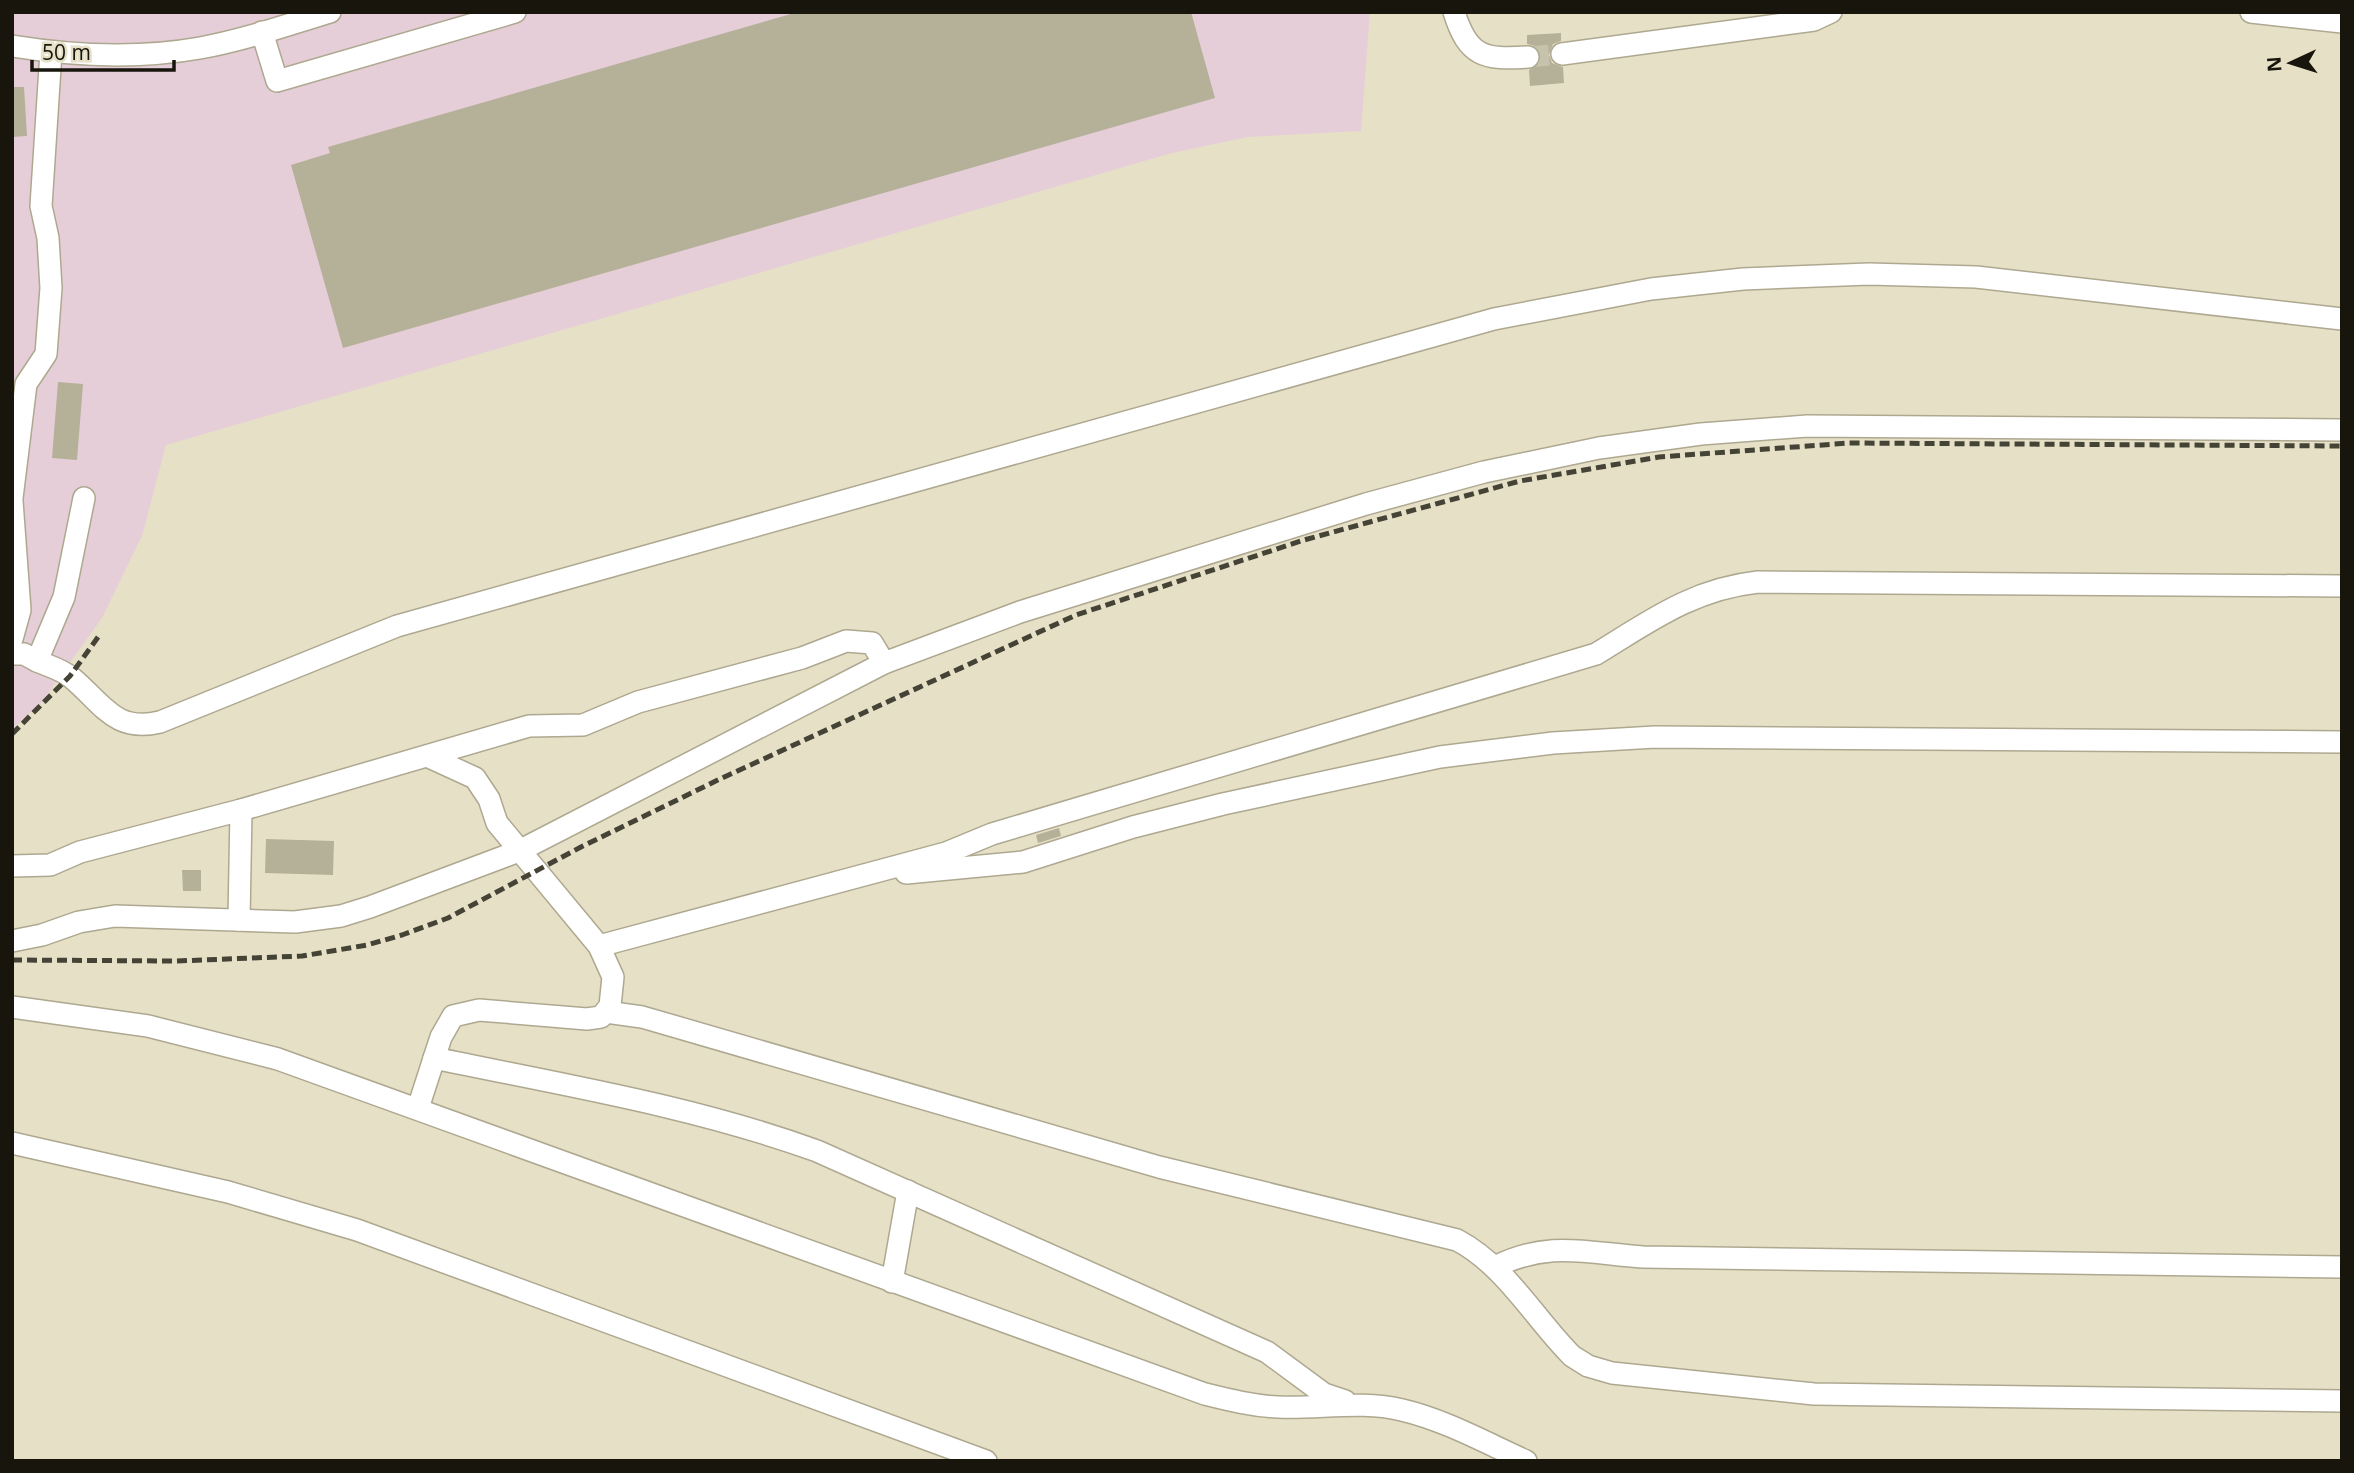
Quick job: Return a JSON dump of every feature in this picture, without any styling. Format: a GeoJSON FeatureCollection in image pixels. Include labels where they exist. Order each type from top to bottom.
{"type":"FeatureCollection","features":[{"type":"Feature","properties":{"kind":"street"},"geometry":{"type":"LineString","coordinates":[[12,46],[95,55],[177,51],[262,32],[330,12]]}},
{"type":"Feature","properties":{"kind":"street"},"geometry":{"type":"LineString","coordinates":[[262,32],[277,81],[471,18],[515,12]]}},
{"type":"Feature","properties":{"kind":"street"},"geometry":{"type":"LineString","coordinates":[[1454,12],[1462,36],[1476,53],[1500,59],[1528,57]]}},
{"type":"Feature","properties":{"kind":"street"},"geometry":{"type":"LineString","coordinates":[[1562,54],[1814,20],[1831,12]]}},
{"type":"Feature","properties":{"kind":"street"},"geometry":{"type":"LineString","coordinates":[[2251,12],[2342,22]]}},
{"type":"Feature","properties":{"kind":"street"},"geometry":{"type":"LineString","coordinates":[[12,639],[20,610],[12,500],[26,384],[46,354],[51,288],[48,238],[41,206],[51,52]]}},
{"type":"Feature","properties":{"kind":"street"},"geometry":{"type":"LineString","coordinates":[[12,654],[23,654],[69,676],[119,720],[143,727],[397,626],[1494,319],[1651,289],[1743,279],[1869,274],[1976,277],[2342,319]]}},
{"type":"Feature","properties":{"kind":"street"},"geometry":{"type":"LineString","coordinates":[[12,941],[42,935],[79,922],[115,916],[295,922],[341,916],[519,851],[884,663],[1020,612],[1366,504],[1484,472],[1599,448],[1701,434],[1807,426],[2342,430]]}},
{"type":"Feature","properties":{"kind":"street"},"geometry":{"type":"LineString","coordinates":[[37,661],[64,597],[84,498]]}},
{"type":"Feature","properties":{"kind":"street"},"geometry":{"type":"LineString","coordinates":[[599,946],[946,853],[992,834],[1596,654],[1682,602],[1728,585],[1772,582],[2342,586]]}},
{"type":"Feature","properties":{"kind":"street"},"geometry":{"type":"LineString","coordinates":[[12,866],[50,864],[80,852],[241,810],[529,726],[583,725],[638,702],[802,658],[846,641],[872,643],[884,663]]}},
{"type":"Feature","properties":{"kind":"street"},"geometry":{"type":"LineString","coordinates":[[867,874],[953,870],[1023,862],[1133,827],[1336,778],[1440,757],[1553,743],[1655,737],[2342,742]]}},
{"type":"Feature","properties":{"kind":"street"},"geometry":{"type":"LineString","coordinates":[[418,1108],[446,1025],[453,1016],[464,1011],[587,1019],[601,1017],[610,1006],[613,976],[599,946],[497,823],[489,799],[475,778],[427,756]]}},
{"type":"Feature","properties":{"kind":"street"},"geometry":{"type":"LineString","coordinates":[[239,920],[241,810]]}},
{"type":"Feature","properties":{"kind":"street"},"geometry":{"type":"LineString","coordinates":[[12,1007],[148,1026],[224,1043],[418,1108],[892,1282],[1240,1404],[1279,1407],[1361,1405],[1401,1409],[1438,1422],[1526,1461]]}},
{"type":"Feature","properties":{"kind":"street"},"geometry":{"type":"LineString","coordinates":[[606,1012],[642,1017],[1159,1167],[1457,1240],[1477,1251],[1495,1266],[1572,1356],[1588,1366],[1612,1373],[1814,1394],[2342,1401]]}},
{"type":"Feature","properties":{"kind":"street"},"geometry":{"type":"LineString","coordinates":[[434,1058],[745,1125],[817,1151],[1267,1352],[1324,1394],[1361,1405]]}},
{"type":"Feature","properties":{"kind":"street"},"geometry":{"type":"LineString","coordinates":[[12,1143],[228,1192],[358,1230],[986,1461]]}},
{"type":"Feature","properties":{"kind":"street"},"geometry":{"type":"LineString","coordinates":[[892,1282],[908,1191]]}},
{"type":"Feature","properties":{"kind":"street"},"geometry":{"type":"LineString","coordinates":[[1495,1266],[1534,1251],[1557,1248],[1643,1257],[2342,1266]]}},
{"type":"Feature","properties":{"kind":"shaded area"},"geometry":{"type":"Polygon","coordinates":[[[12,12],[1370,12],[1361,131],[1248,137],[1172,153],[166,445],[142,536],[102,618],[41,703],[12,729],[12,12]]]}},
{"type":"Feature","properties":{"kind":"building"},"geometry":{"type":"Polygon","coordinates":[[[798,12],[1191,12],[1215,98],[343,348],[291,165],[330,153],[328,147],[798,12]]]}},
{"type":"Feature","properties":{"kind":"building"},"geometry":{"type":"Polygon","coordinates":[[[1561,33],[1561,41],[1553,44],[1549,55],[1552,63],[1563,67],[1564,83],[1530,86],[1529,70],[1539,64],[1541,56],[1535,46],[1527,44],[1527,35],[1561,33]]]}},
{"type":"Feature","properties":{"kind":"building"},"geometry":{"type":"Polygon","coordinates":[[[12,87],[24,87],[27,136],[12,137],[12,87]]]}},
{"type":"Feature","properties":{"kind":"building"},"geometry":{"type":"Polygon","coordinates":[[[58,382],[83,384],[77,460],[52,458],[58,382]]]}},
{"type":"Feature","properties":{"kind":"building"},"geometry":{"type":"Polygon","coordinates":[[[1059,828],[1061,836],[1038,843],[1036,835],[1059,828]]]}},
{"type":"Feature","properties":{"kind":"building"},"geometry":{"type":"Polygon","coordinates":[[[266,839],[334,841],[333,875],[265,873],[266,839]]]}},
{"type":"Feature","properties":{"kind":"building"},"geometry":{"type":"Polygon","coordinates":[[[182,870],[201,870],[201,891],[183,891],[182,870]]]}},
{"type":"Feature","properties":{"kind":"tunnel"},"geometry":{"type":"LineString","coordinates":[[1528,57],[1562,54]]}},
{"type":"Feature","properties":{"kind":"railway"},"geometry":{"type":"LineString","coordinates":[[12,960],[177,961],[302,956],[367,945],[402,935],[448,918],[581,847],[720,779],[1076,615],[1304,540],[1520,481],[1659,457],[1849,443],[2342,446]]}},
{"type":"Feature","properties":{"kind":"railway"},"geometry":{"type":"LineString","coordinates":[[12,734],[70,676],[101,633]]}}]}
